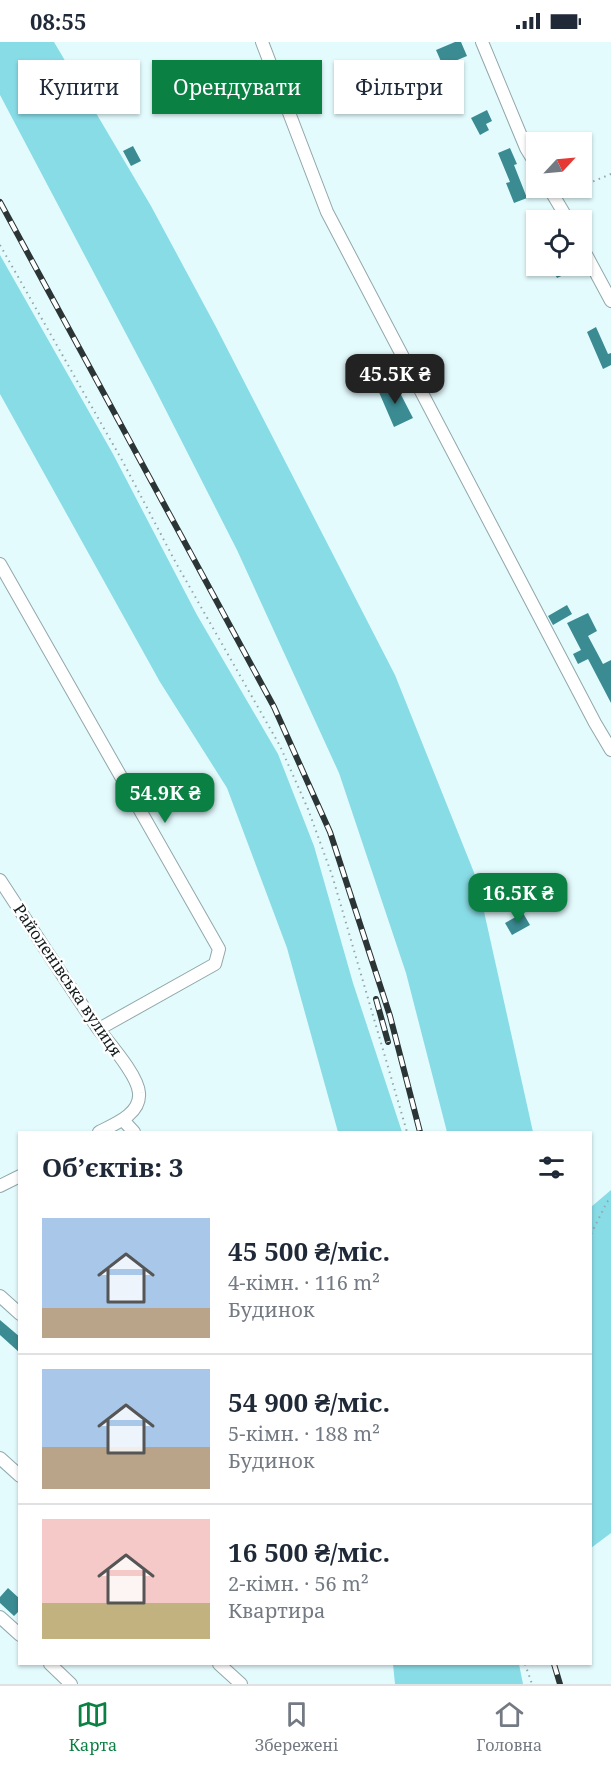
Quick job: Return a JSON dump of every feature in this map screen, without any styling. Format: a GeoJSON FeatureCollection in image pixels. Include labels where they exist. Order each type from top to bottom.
{"type":"FeatureCollection","features":[{"type":"Feature","properties":{"kind":"street"},"geometry":{"type":"LineString","coordinates":[[262,42],[327,212],[611,750]]}},
{"type":"Feature","properties":{"kind":"street"},"geometry":{"type":"LineString","coordinates":[[482,42],[526,148]]}},
{"type":"Feature","properties":{"kind":"street"},"geometry":{"type":"LineString","coordinates":[[592,266],[611,301]]}},
{"type":"Feature","properties":{"kind":"street"},"geometry":{"type":"LineString","coordinates":[[0,564],[219,949],[214,964],[99,1029]]}},
{"type":"Feature","properties":{"kind":"street","name":"Райоленівська вулиця"},"geometry":{"type":"LineString","coordinates":[[0,880],[99,1029],[136,1080],[139,1093],[138,1104],[123,1120]]}},
{"type":"Feature","properties":{"kind":"street"},"geometry":{"type":"LineString","coordinates":[[101,1131],[123,1120],[133,1131]]}},
{"type":"Feature","properties":{"kind":"street"},"geometry":{"type":"LineString","coordinates":[[0,1186],[18,1177]]}},
{"type":"Feature","properties":{"kind":"street"},"geometry":{"type":"LineString","coordinates":[[0,1296],[18,1312]]}},
{"type":"Feature","properties":{"kind":"street"},"geometry":{"type":"LineString","coordinates":[[0,1458],[18,1474]]}},
{"type":"Feature","properties":{"kind":"street"},"geometry":{"type":"LineString","coordinates":[[0,1617],[18,1633]]}},
{"type":"Feature","properties":{"kind":"street"},"geometry":{"type":"LineString","coordinates":[[51,1665],[71,1684]]}},
{"type":"Feature","properties":{"kind":"street"},"geometry":{"type":"LineString","coordinates":[[220,1665],[241,1684]]}},
{"type":"Feature","properties":{"kind":"path"},"geometry":{"type":"LineString","coordinates":[[592,182],[611,174]]}},
{"type":"Feature","properties":{"kind":"path"},"geometry":{"type":"LineString","coordinates":[[0,245],[280,746],[308,809],[332,875],[407,1131]]}},
{"type":"Feature","properties":{"kind":"path"},"geometry":{"type":"LineString","coordinates":[[592,1232],[611,1198]]}},
{"type":"Feature","properties":{"kind":"path"},"geometry":{"type":"LineString","coordinates":[[525,1665],[532,1684]]}},
{"type":"Feature","properties":{"kind":"shaded area"},"geometry":{"type":"Polygon","coordinates":[[[0,42],[54,42],[65,60],[18,60],[18,114],[97,114],[151,206],[215,325],[395,675],[477,880],[533,1131],[447,1131],[406,973],[339,773],[237,550],[0,95],[0,42]]]}},
{"type":"Feature","properties":{"kind":"shaded area"},"geometry":{"type":"Polygon","coordinates":[[[0,255],[113,454],[197,615],[278,754],[314,846],[353,983],[402,1131],[338,1131],[287,948],[227,788],[160,682],[0,394],[0,255]]]}},
{"type":"Feature","properties":{"kind":"shaded area"},"geometry":{"type":"Polygon","coordinates":[[[611,1190],[611,1533],[592,1547],[592,1206],[611,1190]]]}},
{"type":"Feature","properties":{"kind":"shaded area"},"geometry":{"type":"Polygon","coordinates":[[[393,1665],[519,1665],[523,1684],[395,1684],[393,1665]]]}},
{"type":"Feature","properties":{"kind":"building"},"geometry":{"type":"Polygon","coordinates":[[[455,42],[461,42],[467,56],[457,60],[440,60],[436,50],[455,42]]]}},
{"type":"Feature","properties":{"kind":"building"},"geometry":{"type":"Polygon","coordinates":[[[487,110],[492,121],[486,124],[489,130],[480,135],[471,118],[487,110]]]}},
{"type":"Feature","properties":{"kind":"building"},"geometry":{"type":"Polygon","coordinates":[[[133,146],[141,161],[131,166],[123,151],[133,146]]]}},
{"type":"Feature","properties":{"kind":"building"},"geometry":{"type":"Polygon","coordinates":[[[510,148],[527,198],[514,203],[506,183],[510,182],[498,153],[510,148]]]}},
{"type":"Feature","properties":{"kind":"building"},"geometry":{"type":"Polygon","coordinates":[[[596,327],[608,354],[611,353],[611,365],[603,369],[587,332],[596,327]]]}},
{"type":"Feature","properties":{"kind":"building"},"geometry":{"type":"Polygon","coordinates":[[[389,384],[391,390],[397,387],[413,418],[394,427],[378,390],[389,384]]]}},
{"type":"Feature","properties":{"kind":"building"},"geometry":{"type":"Polygon","coordinates":[[[567,605],[572,614],[553,625],[548,616],[567,605]]]}},
{"type":"Feature","properties":{"kind":"building"},"geometry":{"type":"Polygon","coordinates":[[[588,613],[597,631],[588,636],[603,664],[611,660],[611,703],[588,659],[578,664],[573,654],[581,650],[567,623],[588,613]]]}},
{"type":"Feature","properties":{"kind":"building"},"geometry":{"type":"Polygon","coordinates":[[[523,913],[530,925],[512,935],[505,923],[523,913]]]}},
{"type":"Feature","properties":{"kind":"building"},"geometry":{"type":"Polygon","coordinates":[[[0,1320],[18,1335],[18,1351],[0,1335],[0,1320]]]}},
{"type":"Feature","properties":{"kind":"building"},"geometry":{"type":"Polygon","coordinates":[[[8,1588],[18,1597],[18,1612],[14,1616],[0,1603],[0,1597],[8,1588]]]}},
{"type":"Feature","properties":{"kind":"railway"},"geometry":{"type":"LineString","coordinates":[[0,202],[274,707],[330,832],[390,1016],[420,1131]]}},
{"type":"Feature","properties":{"kind":"railway"},"geometry":{"type":"LineString","coordinates":[[376,999],[388,1042]]}},
{"type":"Feature","properties":{"kind":"railway"},"geometry":{"type":"LineString","coordinates":[[554,1665],[560,1684]]}}]}
